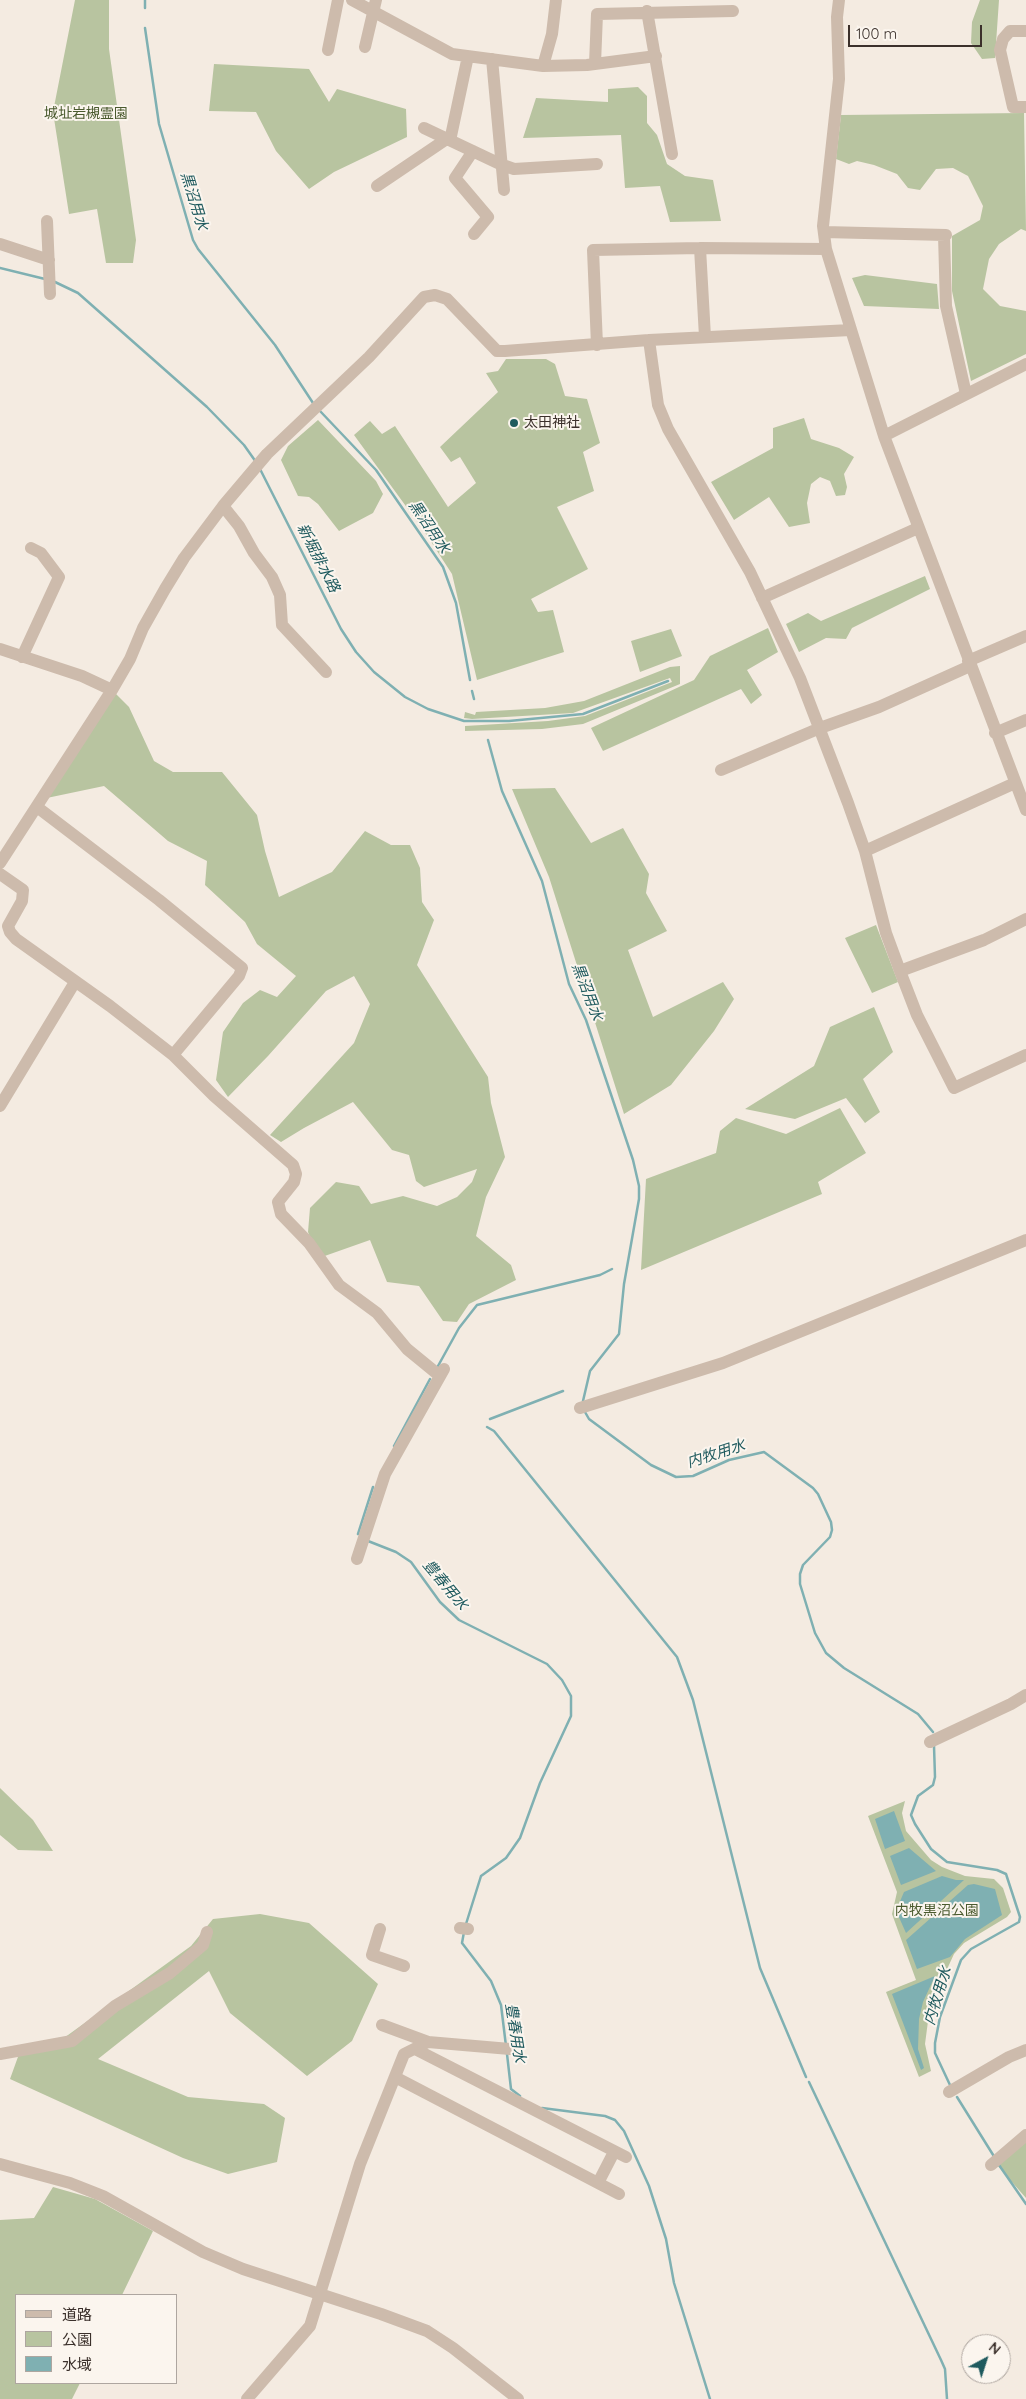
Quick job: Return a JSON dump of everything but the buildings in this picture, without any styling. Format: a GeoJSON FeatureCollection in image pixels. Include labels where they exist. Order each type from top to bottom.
{"type":"FeatureCollection","features":[{"type":"Feature","properties":{"kind":"street"},"geometry":{"type":"LineString","coordinates":[[328,50],[338,0]]}},
{"type":"Feature","properties":{"kind":"street"},"geometry":{"type":"LineString","coordinates":[[352,0],[375,6],[452,54],[543,66],[595,64],[656,56]]}},
{"type":"Feature","properties":{"kind":"street"},"geometry":{"type":"LineString","coordinates":[[543,66],[552,34],[556,0]]}},
{"type":"Feature","properties":{"kind":"street"},"geometry":{"type":"LineString","coordinates":[[839,0],[837,17],[839,78],[824,232],[826,250],[884,436],[995,733],[1026,810]]}},
{"type":"Feature","properties":{"kind":"street"},"geometry":{"type":"LineString","coordinates":[[365,47],[375,6]]}},
{"type":"Feature","properties":{"kind":"street"},"geometry":{"type":"LineString","coordinates":[[595,64],[597,14],[647,11],[733,10]]}},
{"type":"Feature","properties":{"kind":"street"},"geometry":{"type":"LineString","coordinates":[[647,11],[672,154]]}},
{"type":"Feature","properties":{"kind":"street"},"geometry":{"type":"LineString","coordinates":[[1026,31],[1010,31],[1002,39],[1000,50],[1013,107],[1026,107]]}},
{"type":"Feature","properties":{"kind":"street"},"geometry":{"type":"LineString","coordinates":[[377,186],[451,136],[468,56]]}},
{"type":"Feature","properties":{"kind":"street"},"geometry":{"type":"LineString","coordinates":[[492,59],[500,164],[504,190]]}},
{"type":"Feature","properties":{"kind":"street"},"geometry":{"type":"LineString","coordinates":[[424,128],[514,169],[597,164]]}},
{"type":"Feature","properties":{"kind":"street"},"geometry":{"type":"LineString","coordinates":[[473,151],[455,178],[488,217],[474,234]]}},
{"type":"Feature","properties":{"kind":"street"},"geometry":{"type":"LineString","coordinates":[[47,221],[50,294]]}},
{"type":"Feature","properties":{"kind":"street"},"geometry":{"type":"LineString","coordinates":[[824,232],[945,236],[946,306],[966,394]]}},
{"type":"Feature","properties":{"kind":"street"},"geometry":{"type":"LineString","coordinates":[[0,244],[49,266]]}},
{"type":"Feature","properties":{"kind":"street"},"geometry":{"type":"LineString","coordinates":[[597,345],[593,250],[700,248],[826,250]]}},
{"type":"Feature","properties":{"kind":"street"},"geometry":{"type":"LineString","coordinates":[[700,248],[705,337]]}},
{"type":"Feature","properties":{"kind":"street"},"geometry":{"type":"LineString","coordinates":[[0,863],[112,690],[184,558],[223,506],[267,454],[369,357],[424,298],[435,295],[447,299],[497,350],[851,330]]}},
{"type":"Feature","properties":{"kind":"street"},"geometry":{"type":"LineString","coordinates":[[649,340],[658,405],[668,429],[750,572],[778,629],[820,728],[865,851],[886,933],[900,971],[921,1023],[954,1088],[1026,1055]]}},
{"type":"Feature","properties":{"kind":"street"},"geometry":{"type":"LineString","coordinates":[[884,436],[1026,364]]}},
{"type":"Feature","properties":{"kind":"street"},"geometry":{"type":"LineString","coordinates":[[223,506],[239,526],[254,553],[272,577],[280,595],[282,625],[326,672]]}},
{"type":"Feature","properties":{"kind":"street"},"geometry":{"type":"LineString","coordinates":[[762,598],[918,528]]}},
{"type":"Feature","properties":{"kind":"street"},"geometry":{"type":"LineString","coordinates":[[22,657],[59,577],[41,553],[30,548]]}},
{"type":"Feature","properties":{"kind":"street"},"geometry":{"type":"LineString","coordinates":[[722,770],[820,728],[879,707],[1026,636]]}},
{"type":"Feature","properties":{"kind":"street"},"geometry":{"type":"LineString","coordinates":[[0,649],[82,676],[112,690]]}},
{"type":"Feature","properties":{"kind":"street"},"geometry":{"type":"LineString","coordinates":[[995,733],[1026,720]]}},
{"type":"Feature","properties":{"kind":"street"},"geometry":{"type":"LineString","coordinates":[[865,851],[1015,784]]}},
{"type":"Feature","properties":{"kind":"street"},"geometry":{"type":"LineString","coordinates":[[37,807],[160,900],[242,968],[239,976],[173,1055]]}},
{"type":"Feature","properties":{"kind":"street"},"geometry":{"type":"LineString","coordinates":[[0,874],[24,890],[22,901],[8,926],[10,932],[173,1055],[214,1096],[293,1165],[296,1174],[294,1182],[278,1202],[281,1214],[309,1243],[339,1285],[377,1313],[407,1349],[426,1364],[442,1372],[385,1474],[356,1558]]}},
{"type":"Feature","properties":{"kind":"street"},"geometry":{"type":"LineString","coordinates":[[900,971],[984,940],[1026,919]]}},
{"type":"Feature","properties":{"kind":"street"},"geometry":{"type":"LineString","coordinates":[[0,1106],[75,982]]}},
{"type":"Feature","properties":{"kind":"street"},"geometry":{"type":"LineString","coordinates":[[580,1408],[723,1363],[1026,1240]]}},
{"type":"Feature","properties":{"kind":"street"},"geometry":{"type":"LineString","coordinates":[[930,1742],[1012,1704],[1026,1695]]}},
{"type":"Feature","properties":{"kind":"street"},"geometry":{"type":"LineString","coordinates":[[380,1929],[372,1955],[404,1966]]}},
{"type":"Feature","properties":{"kind":"street"},"geometry":{"type":"LineString","coordinates":[[0,2054],[72,2041],[115,2006],[170,1972],[203,1945],[207,1932]]}},
{"type":"Feature","properties":{"kind":"street"},"geometry":{"type":"LineString","coordinates":[[382,2025],[428,2042],[505,2049]]}},
{"type":"Feature","properties":{"kind":"street"},"geometry":{"type":"LineString","coordinates":[[247,2399],[310,2326],[322,2295],[360,2164],[404,2054],[428,2042]]}},
{"type":"Feature","properties":{"kind":"street"},"geometry":{"type":"LineString","coordinates":[[415,2049],[620,2154],[598,2183]]}},
{"type":"Feature","properties":{"kind":"street"},"geometry":{"type":"LineString","coordinates":[[948,2092],[1001,2061],[1026,2050]]}},
{"type":"Feature","properties":{"kind":"street"},"geometry":{"type":"LineString","coordinates":[[395,2077],[619,2194]]}},
{"type":"Feature","properties":{"kind":"street"},"geometry":{"type":"LineString","coordinates":[[991,2165],[1026,2135]]}},
{"type":"Feature","properties":{"kind":"street"},"geometry":{"type":"LineString","coordinates":[[0,2164],[70,2183],[103,2196],[223,2261],[427,2331],[453,2348],[518,2399]]}},
{"type":"Feature","properties":{"kind":"green space","name":"城址岩槻霊園"},"geometry":{"type":"Polygon","coordinates":[[[75,0],[109,0],[109,49],[136,240],[133,263],[106,263],[97,209],[69,214],[53,112],[75,0]]]}},
{"type":"Feature","properties":{"kind":"green space"},"geometry":{"type":"Polygon","coordinates":[[[980,0],[999,0],[995,58],[982,59],[971,43],[972,22],[980,0]]]}},
{"type":"Feature","properties":{"kind":"green space"},"geometry":{"type":"Polygon","coordinates":[[[214,64],[309,69],[329,102],[337,89],[406,109],[407,137],[334,172],[309,189],[276,151],[256,112],[209,111],[214,64]]]}},
{"type":"Feature","properties":{"kind":"green space"},"geometry":{"type":"Polygon","coordinates":[[[638,87],[647,96],[647,123],[657,135],[667,164],[685,176],[713,180],[721,221],[670,222],[660,186],[625,188],[621,135],[523,138],[536,98],[608,102],[608,89],[638,87]]]}},
{"type":"Feature","properties":{"kind":"green space"},"geometry":{"type":"Polygon","coordinates":[[[1024,113],[1026,231],[1021,229],[999,244],[989,259],[983,289],[1000,306],[1026,311],[1026,354],[971,381],[952,291],[952,236],[980,220],[983,206],[968,176],[953,168],[936,169],[920,190],[908,188],[897,174],[874,165],[857,161],[849,164],[836,159],[841,115],[1024,113]]]}},
{"type":"Feature","properties":{"kind":"green space"},"geometry":{"type":"Polygon","coordinates":[[[865,275],[937,284],[939,309],[864,306],[852,278],[865,275]]]}},
{"type":"Feature","properties":{"kind":"green space"},"geometry":{"type":"Polygon","coordinates":[[[506,359],[546,359],[555,364],[565,396],[587,399],[600,443],[583,452],[594,491],[557,507],[588,569],[531,599],[538,612],[553,610],[564,652],[477,680],[452,574],[424,531],[354,435],[370,421],[382,434],[395,426],[448,507],[476,483],[460,457],[451,462],[440,447],[498,392],[486,373],[498,371],[506,359]]]}},
{"type":"Feature","properties":{"kind":"green space"},"geometry":{"type":"Polygon","coordinates":[[[804,418],[811,439],[839,448],[854,457],[844,474],[847,487],[845,495],[836,496],[830,481],[820,477],[811,484],[807,503],[810,523],[789,527],[769,497],[734,520],[711,482],[773,448],[773,428],[804,418]]]}},
{"type":"Feature","properties":{"kind":"green space"},"geometry":{"type":"Polygon","coordinates":[[[318,420],[376,481],[383,494],[373,513],[339,531],[318,504],[309,497],[298,496],[281,460],[288,446],[318,420]]]}},
{"type":"Feature","properties":{"kind":"green space"},"geometry":{"type":"Polygon","coordinates":[[[925,576],[930,589],[852,628],[846,639],[826,638],[799,652],[786,624],[808,613],[821,621],[925,576]]]}},
{"type":"Feature","properties":{"kind":"green space"},"geometry":{"type":"Polygon","coordinates":[[[768,628],[778,652],[747,670],[762,695],[751,704],[741,689],[603,751],[591,728],[694,680],[710,656],[768,628]]]}},
{"type":"Feature","properties":{"kind":"green space"},"geometry":{"type":"Polygon","coordinates":[[[671,629],[682,656],[640,672],[631,641],[671,629]]]}},
{"type":"Feature","properties":{"kind":"green space"},"geometry":{"type":"Polygon","coordinates":[[[680,666],[680,684],[583,724],[542,729],[465,731],[465,726],[548,721],[585,716],[672,682],[670,678],[573,713],[464,718],[465,712],[475,715],[476,712],[545,708],[584,701],[670,667],[680,666]]]}},
{"type":"Feature","properties":{"kind":"green space"},"geometry":{"type":"Polygon","coordinates":[[[112,690],[129,707],[154,761],[173,772],[222,772],[257,815],[265,851],[279,897],[332,872],[365,831],[391,845],[410,845],[420,868],[422,902],[434,920],[417,965],[488,1077],[491,1103],[505,1157],[486,1197],[476,1236],[511,1265],[516,1280],[469,1304],[457,1322],[443,1321],[419,1286],[387,1282],[370,1240],[319,1258],[308,1232],[310,1208],[336,1182],[359,1186],[371,1204],[403,1196],[437,1206],[457,1197],[472,1182],[477,1169],[424,1187],[416,1181],[409,1155],[392,1150],[353,1102],[281,1142],[270,1135],[354,1043],[370,1004],[354,976],[326,991],[268,1056],[228,1097],[216,1080],[223,1032],[243,1003],[260,990],[277,997],[296,976],[257,944],[245,922],[205,885],[207,861],[168,841],[104,786],[42,799],[112,690]]]}},
{"type":"Feature","properties":{"kind":"green space"},"geometry":{"type":"Polygon","coordinates":[[[555,788],[591,843],[623,828],[649,874],[646,893],[667,931],[628,950],[653,1017],[723,982],[734,999],[714,1031],[671,1085],[624,1114],[549,877],[512,789],[555,788]]]}},
{"type":"Feature","properties":{"kind":"green space"},"geometry":{"type":"Polygon","coordinates":[[[876,925],[898,982],[872,993],[845,938],[876,925]]]}},
{"type":"Feature","properties":{"kind":"green space"},"geometry":{"type":"Polygon","coordinates":[[[874,1007],[893,1052],[863,1079],[880,1112],[865,1123],[846,1098],[795,1119],[745,1109],[814,1066],[830,1027],[874,1007]]]}},
{"type":"Feature","properties":{"kind":"green space"},"geometry":{"type":"Polygon","coordinates":[[[840,1108],[866,1153],[818,1182],[822,1194],[641,1270],[646,1179],[716,1153],[720,1131],[736,1118],[786,1134],[840,1108]]]}},
{"type":"Feature","properties":{"kind":"green space"},"geometry":{"type":"Polygon","coordinates":[[[0,1788],[33,1820],[53,1851],[18,1850],[0,1835],[0,1788]]]}},
{"type":"Feature","properties":{"kind":"green space","name":"内牧黒沼公園"},"geometry":{"type":"Polygon","coordinates":[[[905,1801],[902,1813],[906,1831],[931,1860],[942,1867],[965,1876],[994,1879],[1003,1888],[1011,1912],[1007,1917],[964,1943],[954,1954],[930,2006],[925,2044],[931,2071],[919,2077],[886,1992],[916,1980],[892,1914],[897,1892],[868,1816],[905,1801]]]}},
{"type":"Feature","properties":{"kind":"green space"},"geometry":{"type":"Polygon","coordinates":[[[260,1914],[309,1923],[378,1984],[352,2041],[307,2076],[230,2013],[209,1971],[98,2059],[188,2097],[264,2104],[285,2118],[277,2162],[228,2174],[183,2158],[10,2079],[19,2054],[57,2043],[191,1946],[213,1919],[260,1914]]]}},
{"type":"Feature","properties":{"kind":"green space"},"geometry":{"type":"Polygon","coordinates":[[[1026,2140],[1026,2198],[997,2165],[1026,2140]]]}},
{"type":"Feature","properties":{"kind":"green space"},"geometry":{"type":"Polygon","coordinates":[[[53,2187],[95,2199],[153,2231],[122,2294],[15,2294],[15,2384],[80,2384],[72,2399],[0,2399],[0,2220],[34,2218],[53,2187]]]}},
{"type":"Feature","properties":{"kind":"water"},"geometry":{"type":"Polygon","coordinates":[[[894,1811],[905,1841],[885,1849],[875,1819],[894,1811]]]}},
{"type":"Feature","properties":{"kind":"water"},"geometry":{"type":"Polygon","coordinates":[[[909,1848],[936,1871],[901,1885],[890,1856],[909,1848]]]}},
{"type":"Feature","properties":{"kind":"water"},"geometry":{"type":"Polygon","coordinates":[[[942,1876],[964,1880],[906,1933],[898,1915],[898,1906],[904,1892],[942,1876]]]}},
{"type":"Feature","properties":{"kind":"water"},"geometry":{"type":"Polygon","coordinates":[[[974,1884],[995,1889],[1002,1915],[965,1939],[950,1957],[917,1969],[906,1940],[968,1885],[974,1884]]]}},
{"type":"Feature","properties":{"kind":"water"},"geometry":{"type":"Polygon","coordinates":[[[935,1976],[923,2002],[919,2019],[918,2049],[924,2068],[921,2070],[892,1994],[935,1976]]]}},
{"type":"Feature","properties":{"kind":"waterway","name":"黒沼用水"},"geometry":{"type":"LineString","coordinates":[[145,0],[145,8]]}},
{"type":"Feature","properties":{"kind":"waterway","name":"黒沼用水"},"geometry":{"type":"LineString","coordinates":[[145,28],[159,124],[193,240],[198,249],[275,345],[313,403]]}},
{"type":"Feature","properties":{"kind":"waterway","name":"新堀排水路"},"geometry":{"type":"LineString","coordinates":[[0,268],[45,279]]}},
{"type":"Feature","properties":{"kind":"waterway","name":"新堀排水路"},"geometry":{"type":"LineString","coordinates":[[55,282],[78,293],[207,407],[244,445],[256,462]]}},
{"type":"Feature","properties":{"kind":"waterway","name":"黒沼用水"},"geometry":{"type":"LineString","coordinates":[[320,411],[376,470],[443,567],[456,603],[470,680]]}},
{"type":"Feature","properties":{"kind":"waterway","name":"新堀排水路"},"geometry":{"type":"LineString","coordinates":[[260,469],[341,629],[356,652],[374,672],[405,697],[428,709],[464,721],[509,721],[583,714],[668,681]]}},
{"type":"Feature","properties":{"kind":"waterway","name":"黒沼用水"},"geometry":{"type":"LineString","coordinates":[[472,691],[474,699]]}},
{"type":"Feature","properties":{"kind":"waterway","name":"黒沼用水"},"geometry":{"type":"LineString","coordinates":[[488,740],[502,791],[542,881],[569,984],[586,1020],[633,1160],[639,1186],[639,1199],[624,1284],[619,1334],[590,1371],[583,1401]]}},
{"type":"Feature","properties":{"kind":"waterway","name":"豊春用水"},"geometry":{"type":"LineString","coordinates":[[438,1366],[459,1328],[477,1305],[600,1275],[612,1269]]}},
{"type":"Feature","properties":{"kind":"waterway","name":"豊春用水"},"geometry":{"type":"LineString","coordinates":[[394,1446],[430,1379]]}},
{"type":"Feature","properties":{"kind":"waterway"},"geometry":{"type":"LineString","coordinates":[[490,1419],[563,1391]]}},
{"type":"Feature","properties":{"kind":"waterway","name":"内牧用水"},"geometry":{"type":"LineString","coordinates":[[585,1412],[589,1419],[651,1465],[676,1477],[693,1476],[729,1460],[764,1452],[813,1488],[818,1494],[831,1522],[832,1530],[830,1537],[803,1565],[800,1574],[800,1584],[815,1633],[826,1653],[844,1668],[918,1714],[933,1732]]}},
{"type":"Feature","properties":{"kind":"waterway"},"geometry":{"type":"LineString","coordinates":[[487,1427],[494,1431],[677,1657],[693,1700],[760,1968],[806,2077]]}},
{"type":"Feature","properties":{"kind":"waterway","name":"豊春用水"},"geometry":{"type":"LineString","coordinates":[[358,1534],[373,1487]]}},
{"type":"Feature","properties":{"kind":"waterway","name":"豊春用水"},"geometry":{"type":"LineString","coordinates":[[368,1541],[396,1552],[411,1562],[440,1602],[459,1620],[547,1664],[562,1680],[571,1696],[571,1716],[540,1783],[520,1838],[506,1858],[481,1876],[466,1924]]}},
{"type":"Feature","properties":{"kind":"waterway","name":"内牧用水"},"geometry":{"type":"LineString","coordinates":[[934,1746],[935,1777],[933,1785],[918,1796],[911,1815],[915,1824],[931,1849],[947,1862],[997,1870],[1006,1874],[1020,1917],[1019,1922],[971,1949],[961,1960],[940,2017],[935,2043],[935,2053],[950,2085]]}},
{"type":"Feature","properties":{"kind":"waterway","name":"豊春用水"},"geometry":{"type":"LineString","coordinates":[[464,1932],[462,1943],[491,1981],[501,2005],[506,2046]]}},
{"type":"Feature","properties":{"kind":"waterway","name":"豊春用水"},"geometry":{"type":"LineString","coordinates":[[507,2054],[511,2089],[520,2096]]}},
{"type":"Feature","properties":{"kind":"waterway"},"geometry":{"type":"LineString","coordinates":[[809,2082],[945,2369],[947,2399]]}},
{"type":"Feature","properties":{"kind":"waterway","name":"内牧用水"},"geometry":{"type":"LineString","coordinates":[[957,2097],[995,2158]]}},
{"type":"Feature","properties":{"kind":"waterway","name":"豊春用水"},"geometry":{"type":"LineString","coordinates":[[542,2108],[605,2116],[615,2120],[624,2131],[649,2186],[666,2239],[674,2283],[710,2399]]}},
{"type":"Feature","properties":{"kind":"waterway","name":"内牧用水"},"geometry":{"type":"LineString","coordinates":[[999,2165],[1026,2204]]}},
{"type":"Feature","properties":{"kind":"place","name":"太田神社"},"geometry":{"type":"Point","coordinates":[514,423]}}]}
